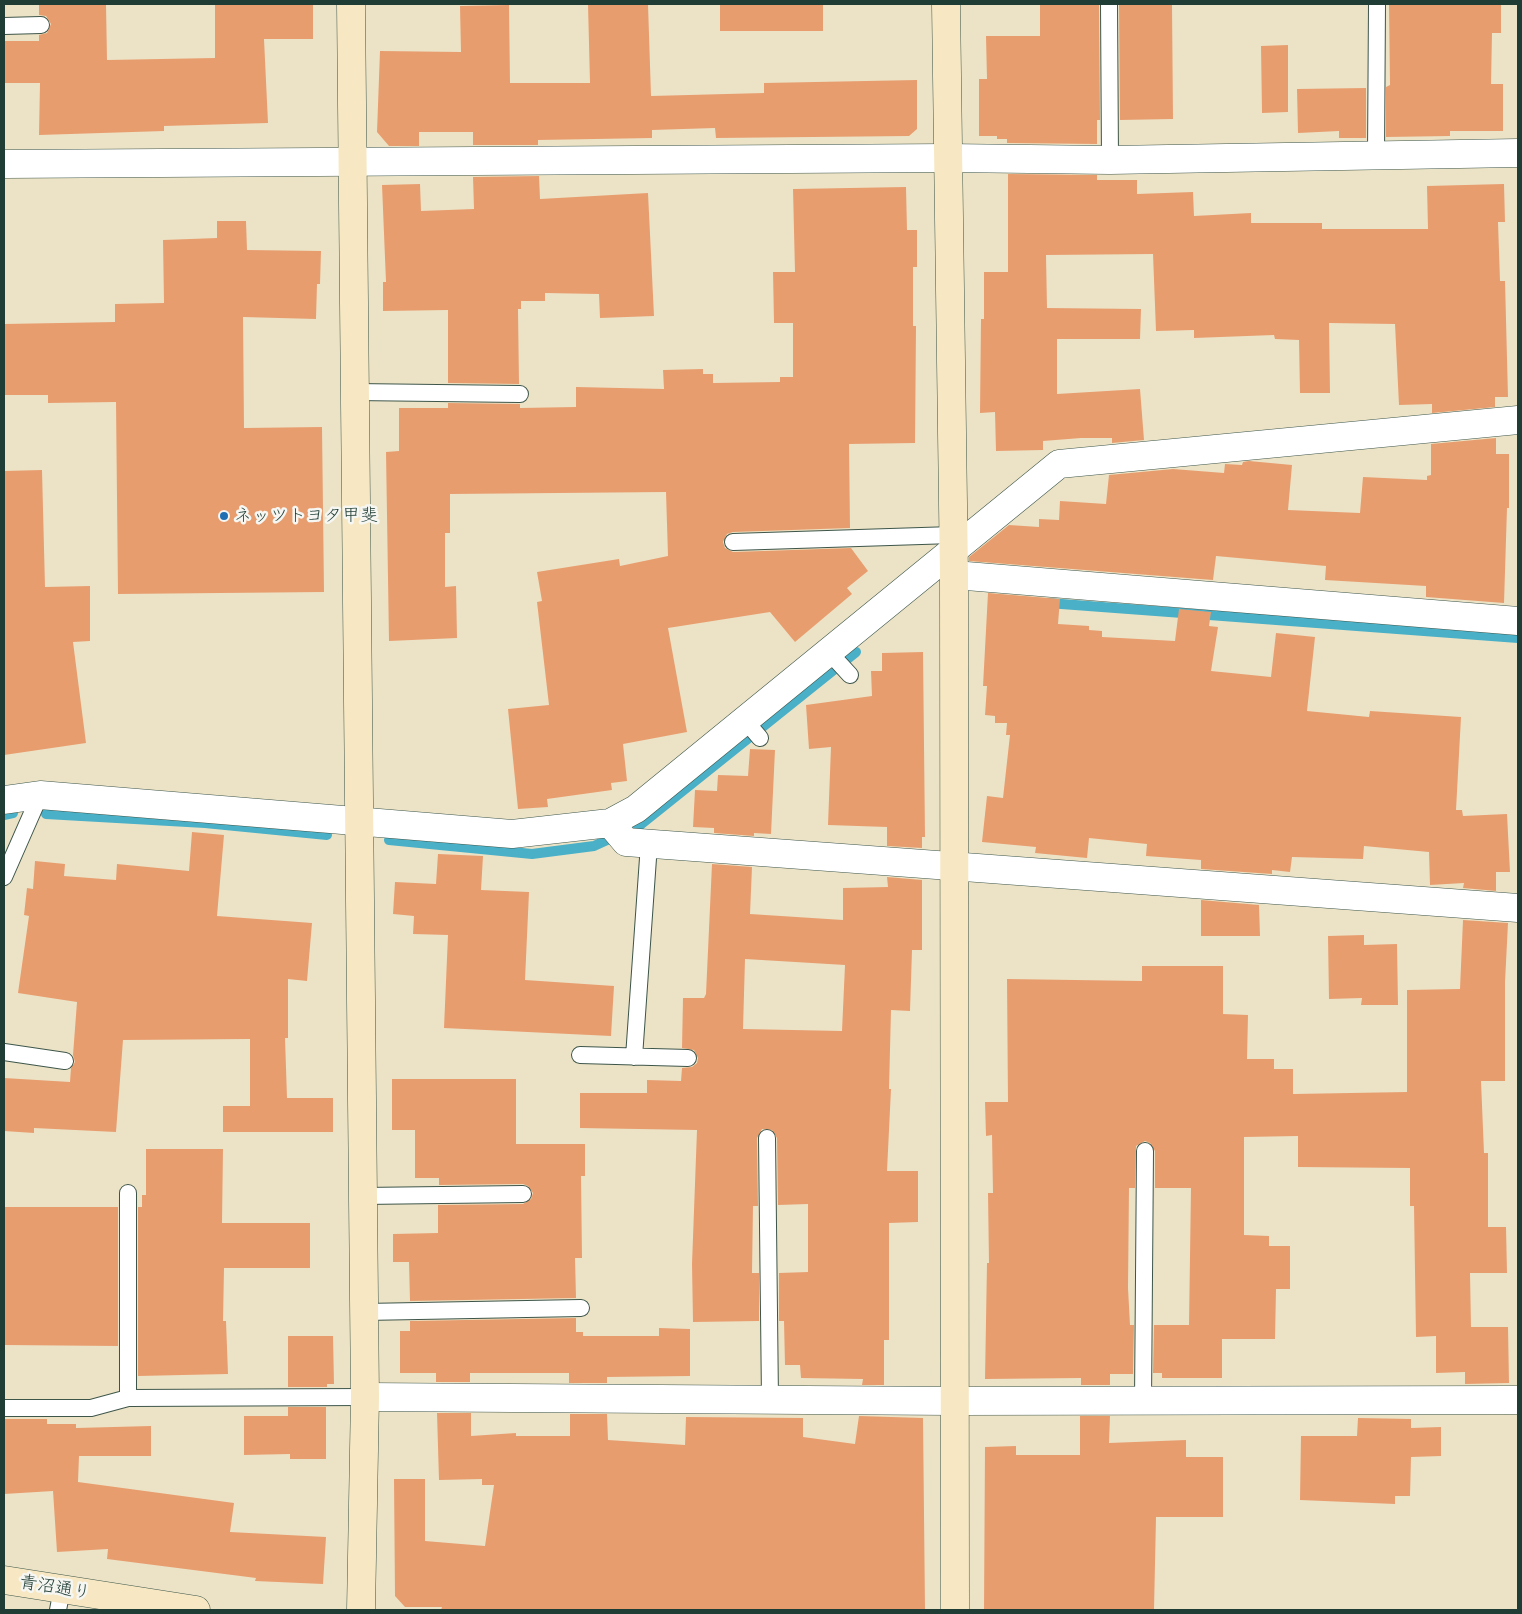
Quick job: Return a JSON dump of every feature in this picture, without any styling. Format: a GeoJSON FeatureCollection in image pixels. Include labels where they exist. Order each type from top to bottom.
{"type":"FeatureCollection","features":[{"type":"Feature","properties":{"kind":"street"},"geometry":{"type":"LineString","coordinates":[[351,4],[365,1397],[361,1610]]}},
{"type":"Feature","properties":{"kind":"street"},"geometry":{"type":"LineString","coordinates":[[946,4],[954,575],[953,1401],[955,1610]]}},
{"type":"Feature","properties":{"kind":"street"},"geometry":{"type":"LineString","coordinates":[[4,164],[948,158],[1110,160],[1518,152]]}},
{"type":"Feature","properties":{"kind":"street"},"geometry":{"type":"LineString","coordinates":[[624,834],[636,809],[752,728],[953,542],[1059,464],[1518,420]]}},
{"type":"Feature","properties":{"kind":"street"},"geometry":{"type":"LineString","coordinates":[[954,575],[1518,621]]}},
{"type":"Feature","properties":{"kind":"street"},"geometry":{"type":"LineString","coordinates":[[4,800],[40,795],[358,823],[512,834],[624,834],[954,867],[1518,908]]}},
{"type":"Feature","properties":{"kind":"street"},"geometry":{"type":"LineString","coordinates":[[365,1397],[953,1401],[1518,1400]]}},
{"type":"Feature","properties":{"kind":"street","name":"青沼通り"},"geometry":{"type":"LineString","coordinates":[[4,1580],[60,1600],[191,1610]]}},
{"type":"Feature","properties":{"kind":"lane"},"geometry":{"type":"LineString","coordinates":[[1109,4],[1110,160]]}},
{"type":"Feature","properties":{"kind":"lane"},"geometry":{"type":"LineString","coordinates":[[1376,155],[1377,4]]}},
{"type":"Feature","properties":{"kind":"lane"},"geometry":{"type":"LineString","coordinates":[[4,26],[42,25]]}},
{"type":"Feature","properties":{"kind":"lane"},"geometry":{"type":"LineString","coordinates":[[354,392],[520,394]]}},
{"type":"Feature","properties":{"kind":"lane"},"geometry":{"type":"LineString","coordinates":[[733,542],[953,542]]}},
{"type":"Feature","properties":{"kind":"lane"},"geometry":{"type":"LineString","coordinates":[[831,655],[850,675]]}},
{"type":"Feature","properties":{"kind":"lane"},"geometry":{"type":"LineString","coordinates":[[4,877],[40,795]]}},
{"type":"Feature","properties":{"kind":"lane"},"geometry":{"type":"LineString","coordinates":[[624,834],[634,1057]]}},
{"type":"Feature","properties":{"kind":"lane"},"geometry":{"type":"LineString","coordinates":[[4,1052],[65,1061]]}},
{"type":"Feature","properties":{"kind":"lane"},"geometry":{"type":"LineString","coordinates":[[580,1055],[688,1058]]}},
{"type":"Feature","properties":{"kind":"lane"},"geometry":{"type":"LineString","coordinates":[[767,1138],[770,1400]]}},
{"type":"Feature","properties":{"kind":"lane"},"geometry":{"type":"LineString","coordinates":[[1143,1401],[1145,1151]]}},
{"type":"Feature","properties":{"kind":"lane"},"geometry":{"type":"LineString","coordinates":[[128,1193],[128,1398]]}},
{"type":"Feature","properties":{"kind":"lane"},"geometry":{"type":"LineString","coordinates":[[362,1196],[523,1194]]}},
{"type":"Feature","properties":{"kind":"lane"},"geometry":{"type":"LineString","coordinates":[[364,1312],[581,1308]]}},
{"type":"Feature","properties":{"kind":"lane"},"geometry":{"type":"LineString","coordinates":[[4,1408],[90,1408],[128,1398],[365,1397]]}},
{"type":"Feature","properties":{"kind":"building"},"geometry":{"type":"Polygon","coordinates":[[[39,4],[106,4],[107,60],[215,58],[215,4],[313,4],[313,39],[264,39],[268,123],[164,126],[164,131],[39,135],[40,83],[4,83],[4,41],[39,41],[39,35],[47,33],[51,24],[46,16],[39,15],[39,4]]]}},
{"type":"Feature","properties":{"kind":"building"},"geometry":{"type":"Polygon","coordinates":[[[588,4],[648,4],[651,96],[764,93],[764,83],[917,80],[917,129],[909,136],[716,138],[715,128],[652,130],[652,138],[538,140],[538,145],[473,145],[473,132],[419,132],[419,146],[389,146],[377,132],[380,51],[461,52],[460,6],[509,5],[510,83],[590,83],[588,4]]]}},
{"type":"Feature","properties":{"kind":"building"},"geometry":{"type":"Polygon","coordinates":[[[720,4],[823,4],[823,31],[720,31],[720,4]]]}},
{"type":"Feature","properties":{"kind":"building"},"geometry":{"type":"Polygon","coordinates":[[[1040,4],[1099,4],[1100,120],[1097,120],[1097,144],[1007,143],[1007,139],[997,139],[997,136],[979,136],[979,79],[987,79],[986,36],[1040,36],[1040,4]]]}},
{"type":"Feature","properties":{"kind":"building"},"geometry":{"type":"Polygon","coordinates":[[[1119,4],[1172,4],[1173,119],[1120,120],[1119,4]]]}},
{"type":"Feature","properties":{"kind":"building"},"geometry":{"type":"Polygon","coordinates":[[[1389,4],[1501,4],[1501,33],[1492,33],[1491,84],[1503,84],[1503,131],[1450,131],[1450,136],[1386,137],[1386,87],[1390,85],[1389,4]]]}},
{"type":"Feature","properties":{"kind":"building"},"geometry":{"type":"Polygon","coordinates":[[[1288,45],[1288,112],[1262,113],[1261,46],[1288,45]]]}},
{"type":"Feature","properties":{"kind":"building"},"geometry":{"type":"Polygon","coordinates":[[[1366,88],[1366,138],[1339,138],[1339,131],[1298,133],[1297,89],[1366,88]]]}},
{"type":"Feature","properties":{"kind":"building"},"geometry":{"type":"Polygon","coordinates":[[[1008,174],[1097,175],[1097,180],[1137,180],[1137,194],[1193,192],[1194,216],[1251,213],[1251,223],[1322,223],[1322,229],[1428,229],[1427,186],[1504,184],[1505,222],[1498,222],[1500,281],[1505,281],[1508,397],[1495,397],[1495,407],[1432,413],[1432,404],[1399,405],[1395,324],[1329,323],[1330,393],[1300,393],[1299,340],[1275,339],[1274,335],[1194,338],[1194,330],[1156,331],[1153,254],[1046,255],[1047,308],[1141,309],[1140,339],[1057,339],[1057,394],[1140,389],[1144,440],[1112,443],[1112,438],[1081,438],[1043,441],[1043,450],[996,451],[995,412],[980,413],[981,319],[984,319],[984,272],[1008,272],[1008,174]]]}},
{"type":"Feature","properties":{"kind":"building"},"geometry":{"type":"Polygon","coordinates":[[[539,176],[540,199],[648,193],[654,316],[600,318],[599,294],[545,293],[545,301],[521,301],[521,309],[518,309],[519,384],[448,383],[448,310],[383,311],[383,282],[386,282],[382,185],[420,184],[421,211],[474,209],[473,177],[539,176]]]}},
{"type":"Feature","properties":{"kind":"building"},"geometry":{"type":"Polygon","coordinates":[[[906,187],[907,230],[917,230],[917,267],[913,267],[913,326],[916,326],[915,443],[849,444],[850,528],[733,532],[727,534],[723,542],[725,548],[733,552],[851,548],[868,571],[847,588],[852,594],[795,642],[770,612],[668,628],[687,732],[623,744],[627,781],[611,783],[612,790],[547,799],[548,807],[518,809],[508,709],[549,705],[537,602],[542,601],[537,572],[619,559],[620,566],[668,556],[666,492],[450,494],[450,533],[445,533],[445,587],[456,586],[457,638],[389,641],[386,452],[399,451],[399,408],[448,408],[448,403],[520,404],[520,408],[576,407],[576,387],[664,389],[663,370],[703,369],[703,374],[713,374],[713,383],[780,382],[780,377],[793,377],[793,323],[774,323],[773,272],[795,272],[793,189],[906,187]]]}},
{"type":"Feature","properties":{"kind":"building"},"geometry":{"type":"Polygon","coordinates":[[[217,221],[246,221],[247,250],[321,251],[320,284],[317,284],[316,319],[243,317],[244,428],[322,427],[324,592],[118,594],[116,402],[48,403],[48,395],[4,395],[4,324],[115,322],[115,304],[164,303],[163,240],[217,238],[217,221]]]}},
{"type":"Feature","properties":{"kind":"building"},"geometry":{"type":"Polygon","coordinates":[[[1496,438],[1496,454],[1509,454],[1509,508],[1507,508],[1504,603],[1426,597],[1426,586],[1325,580],[1326,566],[1216,556],[1213,580],[969,561],[969,557],[1009,525],[1039,527],[1039,519],[1059,520],[1060,501],[1106,504],[1109,475],[1173,469],[1224,473],[1225,464],[1242,465],[1243,462],[1249,461],[1292,465],[1288,510],[1360,513],[1363,477],[1427,480],[1427,476],[1431,475],[1431,444],[1496,438]]]}},
{"type":"Feature","properties":{"kind":"building"},"geometry":{"type":"Polygon","coordinates":[[[42,470],[45,587],[90,586],[90,641],[73,642],[86,743],[4,755],[4,471],[42,470]]]}},
{"type":"Feature","properties":{"kind":"building"},"geometry":{"type":"Polygon","coordinates":[[[988,593],[1060,599],[1058,624],[1089,626],[1089,630],[1102,631],[1102,637],[1175,641],[1179,609],[1211,612],[1209,626],[1218,627],[1211,671],[1271,677],[1276,633],[1315,637],[1307,711],[1369,717],[1370,711],[1461,717],[1456,810],[1462,810],[1463,816],[1507,814],[1510,872],[1496,872],[1496,891],[1463,888],[1464,883],[1430,885],[1429,852],[1364,846],[1363,859],[1292,857],[1290,872],[1272,870],[1272,874],[1201,869],[1201,860],[1146,856],[1147,844],[1089,838],[1087,858],[1035,853],[1036,847],[982,842],[987,796],[1003,798],[1010,735],[1006,735],[1007,723],[995,723],[995,716],[985,715],[987,686],[983,686],[988,593]]]}},
{"type":"Feature","properties":{"kind":"building"},"geometry":{"type":"Polygon","coordinates":[[[923,652],[925,837],[922,837],[922,848],[887,846],[887,827],[828,825],[831,747],[809,749],[806,705],[872,696],[871,671],[882,671],[882,653],[923,652]]]}},
{"type":"Feature","properties":{"kind":"building"},"geometry":{"type":"Polygon","coordinates":[[[750,749],[775,750],[771,834],[754,833],[754,836],[714,833],[714,828],[693,827],[695,790],[717,791],[718,775],[748,776],[750,749]]]}},
{"type":"Feature","properties":{"kind":"building"},"geometry":{"type":"Polygon","coordinates":[[[192,832],[224,835],[217,916],[312,923],[307,981],[288,979],[288,1038],[285,1038],[287,1098],[333,1098],[333,1132],[223,1132],[223,1106],[250,1106],[250,1039],[123,1040],[116,1132],[34,1128],[34,1133],[4,1131],[4,1078],[70,1082],[71,1068],[75,1062],[73,1055],[77,1002],[18,993],[29,916],[24,915],[27,888],[33,889],[35,861],[65,864],[64,876],[116,880],[117,864],[189,871],[192,832]]]}},
{"type":"Feature","properties":{"kind":"building"},"geometry":{"type":"Polygon","coordinates":[[[438,854],[483,856],[481,890],[529,892],[525,980],[614,986],[611,1036],[444,1028],[448,935],[413,934],[414,916],[393,914],[395,882],[436,884],[438,854]]]}},
{"type":"Feature","properties":{"kind":"building"},"geometry":{"type":"Polygon","coordinates":[[[712,864],[752,867],[750,914],[843,920],[843,888],[888,887],[887,877],[922,880],[922,950],[912,950],[910,1011],[891,1010],[889,1089],[891,1089],[887,1171],[918,1171],[918,1222],[889,1223],[889,1340],[884,1340],[884,1385],[862,1385],[863,1379],[801,1378],[800,1365],[785,1365],[784,1321],[779,1321],[779,1273],[808,1272],[808,1204],[778,1205],[777,1138],[772,1130],[762,1129],[757,1138],[758,1206],[753,1206],[752,1273],[759,1273],[759,1321],[693,1322],[692,1264],[697,1130],[580,1128],[580,1093],[647,1093],[647,1080],[681,1081],[682,1068],[692,1067],[697,1063],[698,1058],[694,1050],[682,1048],[683,998],[704,998],[706,994],[712,864]],[[745,959],[743,1029],[842,1031],[845,965],[745,959]]]}},
{"type":"Feature","properties":{"kind":"building"},"geometry":{"type":"Polygon","coordinates":[[[1201,900],[1259,905],[1260,936],[1201,936],[1201,900]]]}},
{"type":"Feature","properties":{"kind":"building"},"geometry":{"type":"Polygon","coordinates":[[[1463,920],[1508,923],[1505,982],[1505,1081],[1481,1081],[1484,1153],[1488,1153],[1488,1227],[1506,1227],[1507,1273],[1470,1273],[1471,1327],[1508,1327],[1509,1383],[1465,1384],[1465,1372],[1436,1373],[1436,1336],[1416,1337],[1414,1206],[1410,1206],[1410,1168],[1298,1167],[1298,1136],[1244,1137],[1244,1235],[1269,1236],[1269,1246],[1290,1246],[1290,1289],[1276,1289],[1275,1339],[1222,1339],[1222,1378],[1162,1378],[1162,1373],[1153,1373],[1154,1325],[1189,1325],[1191,1188],[1155,1188],[1155,1151],[1150,1143],[1145,1141],[1136,1146],[1135,1188],[1129,1188],[1128,1288],[1130,1325],[1134,1325],[1133,1374],[1110,1374],[1110,1385],[1081,1385],[1081,1378],[985,1379],[987,1263],[989,1263],[988,1193],[993,1193],[992,1135],[986,1136],[985,1102],[1008,1102],[1007,979],[1142,981],[1142,966],[1223,966],[1223,1014],[1248,1015],[1247,1059],[1274,1059],[1274,1069],[1293,1069],[1293,1094],[1407,1092],[1407,990],[1460,989],[1463,920]]]}},
{"type":"Feature","properties":{"kind":"building"},"geometry":{"type":"Polygon","coordinates":[[[1364,935],[1364,945],[1397,944],[1398,1005],[1361,1005],[1362,998],[1329,999],[1328,936],[1364,935]]]}},
{"type":"Feature","properties":{"kind":"building"},"geometry":{"type":"Polygon","coordinates":[[[392,1079],[516,1079],[516,1144],[585,1144],[585,1176],[581,1176],[582,1258],[575,1258],[576,1298],[410,1301],[409,1262],[393,1262],[393,1234],[438,1233],[438,1205],[523,1204],[531,1199],[533,1193],[528,1186],[523,1184],[439,1185],[439,1178],[415,1178],[415,1130],[392,1130],[392,1079]]]}},
{"type":"Feature","properties":{"kind":"building"},"geometry":{"type":"Polygon","coordinates":[[[146,1149],[223,1149],[222,1223],[310,1223],[310,1268],[224,1268],[223,1321],[226,1321],[228,1374],[138,1376],[138,1207],[142,1207],[142,1195],[146,1195],[146,1149]]]}},
{"type":"Feature","properties":{"kind":"building"},"geometry":{"type":"Polygon","coordinates":[[[4,1207],[118,1207],[118,1346],[4,1345],[4,1207]]]}},
{"type":"Feature","properties":{"kind":"building"},"geometry":{"type":"Polygon","coordinates":[[[576,1318],[576,1332],[583,1332],[583,1336],[659,1336],[659,1328],[690,1329],[690,1376],[607,1377],[607,1383],[569,1383],[569,1373],[470,1373],[470,1382],[436,1382],[436,1373],[400,1373],[400,1331],[410,1331],[410,1321],[576,1318]]]}},
{"type":"Feature","properties":{"kind":"building"},"geometry":{"type":"Polygon","coordinates":[[[288,1336],[333,1336],[334,1384],[327,1384],[327,1387],[288,1387],[288,1336]]]}},
{"type":"Feature","properties":{"kind":"building"},"geometry":{"type":"Polygon","coordinates":[[[288,1407],[326,1407],[326,1459],[290,1459],[290,1454],[244,1455],[244,1416],[288,1416],[288,1407]]]}},
{"type":"Feature","properties":{"kind":"building"},"geometry":{"type":"Polygon","coordinates":[[[437,1413],[471,1413],[471,1436],[516,1433],[516,1436],[570,1436],[570,1414],[607,1414],[608,1440],[685,1445],[686,1417],[803,1418],[803,1437],[855,1444],[859,1416],[923,1418],[925,1610],[441,1610],[442,1607],[405,1607],[395,1596],[394,1479],[425,1479],[425,1541],[485,1546],[494,1485],[482,1485],[482,1479],[439,1480],[437,1413]]]}},
{"type":"Feature","properties":{"kind":"building"},"geometry":{"type":"Polygon","coordinates":[[[1080,1416],[1110,1416],[1109,1443],[1186,1440],[1186,1457],[1223,1457],[1223,1517],[1156,1517],[1154,1610],[984,1610],[985,1447],[1016,1446],[1016,1455],[1080,1455],[1080,1416]]]}},
{"type":"Feature","properties":{"kind":"building"},"geometry":{"type":"Polygon","coordinates":[[[1358,1418],[1411,1419],[1411,1428],[1441,1427],[1441,1456],[1411,1457],[1410,1496],[1395,1496],[1395,1504],[1300,1500],[1301,1436],[1357,1436],[1358,1418]]]}},
{"type":"Feature","properties":{"kind":"building"},"geometry":{"type":"Polygon","coordinates":[[[4,1419],[47,1419],[47,1424],[76,1424],[76,1428],[151,1426],[151,1456],[79,1456],[78,1482],[234,1503],[230,1532],[326,1537],[323,1584],[255,1581],[256,1578],[107,1559],[108,1549],[57,1552],[53,1491],[4,1494],[4,1419]]]}},
{"type":"Feature","properties":{"kind":"waterway"},"geometry":{"type":"LineString","coordinates":[[1048,603],[1518,638]]}},
{"type":"Feature","properties":{"kind":"waterway"},"geometry":{"type":"LineString","coordinates":[[389,840],[532,854],[594,846],[640,825],[856,652]]}},
{"type":"Feature","properties":{"kind":"waterway"},"geometry":{"type":"LineString","coordinates":[[4,815],[13,813]]}},
{"type":"Feature","properties":{"kind":"waterway"},"geometry":{"type":"LineString","coordinates":[[46,814],[205,823],[327,835]]}},
{"type":"Feature","properties":{"kind":"place","name":"ネッツトヨタ甲斐"},"geometry":{"type":"Point","coordinates":[224,516]}}]}
